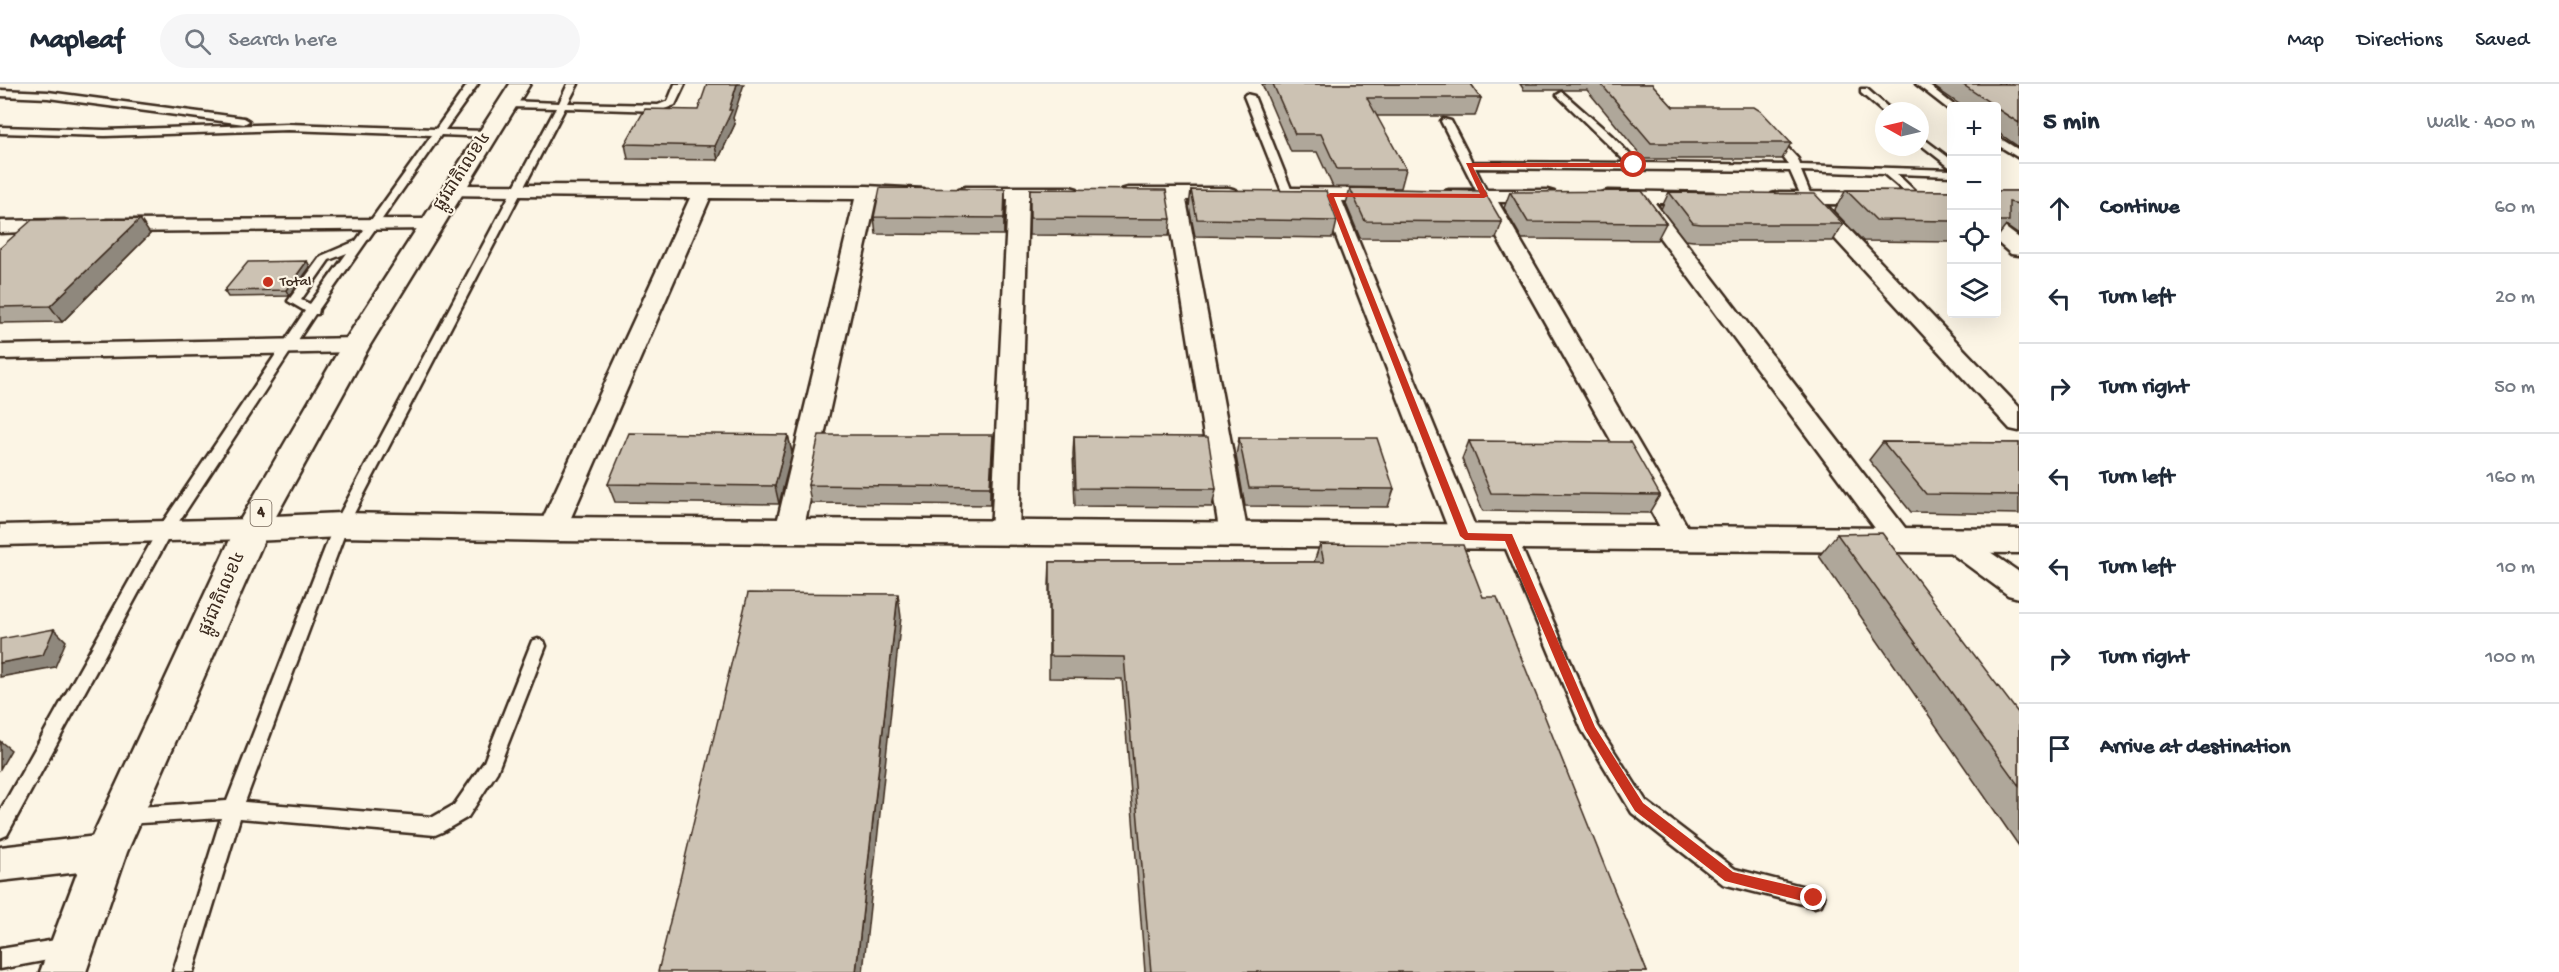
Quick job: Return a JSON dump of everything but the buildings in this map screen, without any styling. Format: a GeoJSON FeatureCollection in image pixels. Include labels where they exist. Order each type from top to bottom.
{"type":"FeatureCollection","features":[{"type":"Feature","properties":{"kind":"main road","name":"ផ្លូវជាតិលេខ៤"},"geometry":{"type":"LineString","coordinates":[[67,960],[106,852],[252,529],[356,345],[514,94]]}},
{"type":"Feature","properties":{"kind":"main road"},"geometry":{"type":"LineString","coordinates":[[252,529],[341,525],[552,529],[2019,541]]}},
{"type":"Feature","properties":{"kind":"street"},"geometry":{"type":"LineString","coordinates":[[451,191],[1086,194]]}},
{"type":"Feature","properties":{"kind":"street"},"geometry":{"type":"LineString","coordinates":[[552,529],[703,191]]}},
{"type":"Feature","properties":{"kind":"street"},"geometry":{"type":"LineString","coordinates":[[789,531],[867,192]]}},
{"type":"Feature","properties":{"kind":"street"},"geometry":{"type":"LineString","coordinates":[[1005,533],[1018,193]]}},
{"type":"Feature","properties":{"kind":"street"},"geometry":{"type":"LineString","coordinates":[[1108,194],[1243,194]]}},
{"type":"Feature","properties":{"kind":"street"},"geometry":{"type":"LineString","coordinates":[[1175,194],[1234,535]]}},
{"type":"Feature","properties":{"kind":"street"},"geometry":{"type":"LineString","coordinates":[[1266,194],[1568,196]]}},
{"type":"Feature","properties":{"kind":"street"},"geometry":{"type":"LineString","coordinates":[[1330,195],[1465,536]]}},
{"type":"Feature","properties":{"kind":"street"},"geometry":{"type":"LineString","coordinates":[[1484,196],[1680,538]]}},
{"type":"Feature","properties":{"kind":"street"},"geometry":{"type":"LineString","coordinates":[[1592,196],[1723,197]]}},
{"type":"Feature","properties":{"kind":"street"},"geometry":{"type":"LineString","coordinates":[[1639,197],[1899,540]]}},
{"type":"Feature","properties":{"kind":"street"},"geometry":{"type":"LineString","coordinates":[[1759,197],[1947,199]]}},
{"type":"Feature","properties":{"kind":"street"},"geometry":{"type":"LineString","coordinates":[[1807,198],[2019,423]]}},
{"type":"Feature","properties":{"kind":"street"},"geometry":{"type":"LineString","coordinates":[[0,227],[430,225]]}},
{"type":"Feature","properties":{"kind":"street"},"geometry":{"type":"LineString","coordinates":[[2001,234],[2019,249]]}},
{"type":"Feature","properties":{"kind":"street"},"geometry":{"type":"LineString","coordinates":[[0,352],[356,345]]}},
{"type":"Feature","properties":{"kind":"street"},"geometry":{"type":"LineString","coordinates":[[0,535],[252,529]]}},
{"type":"Feature","properties":{"kind":"street"},"geometry":{"type":"LineString","coordinates":[[1954,541],[2019,587]]}},
{"type":"Feature","properties":{"kind":"street"},"geometry":{"type":"LineString","coordinates":[[0,864],[106,852]]}},
{"type":"Feature","properties":{"kind":"lane"},"geometry":{"type":"LineString","coordinates":[[0,829],[164,532],[286,347],[314,311],[473,84]]}},
{"type":"Feature","properties":{"kind":"lane"},"geometry":{"type":"LineString","coordinates":[[183,972],[233,809],[341,525],[573,84]]}},
{"type":"Feature","properties":{"kind":"lane"},"geometry":{"type":"LineString","coordinates":[[514,94],[561,105],[659,108],[672,103],[680,84]]}},
{"type":"Feature","properties":{"kind":"lane"},"geometry":{"type":"LineString","coordinates":[[1921,84],[1947,105]]}},
{"type":"Feature","properties":{"kind":"lane"},"geometry":{"type":"LineString","coordinates":[[1864,91],[1877,102]]}},
{"type":"Feature","properties":{"kind":"lane"},"geometry":{"type":"LineString","coordinates":[[1,94],[48,95],[288,127]]}},
{"type":"Feature","properties":{"kind":"lane"},"geometry":{"type":"LineString","coordinates":[[1562,95],[1609,138],[1634,165]]}},
{"type":"Feature","properties":{"kind":"lane"},"geometry":{"type":"LineString","coordinates":[[1249,96],[1288,194]]}},
{"type":"Feature","properties":{"kind":"lane"},"geometry":{"type":"LineString","coordinates":[[1446,121],[1484,196]]}},
{"type":"Feature","properties":{"kind":"lane"},"geometry":{"type":"LineString","coordinates":[[0,130],[105,133],[288,127],[488,134]]}},
{"type":"Feature","properties":{"kind":"lane"},"geometry":{"type":"LineString","coordinates":[[1764,127],[1794,161],[1797,181],[1807,198]]}},
{"type":"Feature","properties":{"kind":"lane"},"geometry":{"type":"LineString","coordinates":[[2001,143],[2019,155]]}},
{"type":"Feature","properties":{"kind":"lane"},"geometry":{"type":"LineString","coordinates":[[1929,147],[1947,162]]}},
{"type":"Feature","properties":{"kind":"lane"},"geometry":{"type":"LineString","coordinates":[[1468,165],[1634,165],[1947,173]]}},
{"type":"Feature","properties":{"kind":"lane"},"geometry":{"type":"LineString","coordinates":[[1887,171],[1916,198]]}},
{"type":"Feature","properties":{"kind":"lane"},"geometry":{"type":"LineString","coordinates":[[314,311],[294,301],[325,258],[360,243]]}},
{"type":"Feature","properties":{"kind":"lane"},"geometry":{"type":"LineString","coordinates":[[1509,537],[1591,730],[1639,807],[1730,877],[1814,898]]}},
{"type":"Feature","properties":{"kind":"lane"},"geometry":{"type":"LineString","coordinates":[[122,816],[233,809],[435,826],[461,811],[491,766],[538,646]]}},
{"type":"Feature","properties":{"kind":"lane"},"geometry":{"type":"LineString","coordinates":[[0,959],[67,960]]}},
{"type":"Feature","properties":{"kind":"place","name":"Total"},"geometry":{"type":"Point","coordinates":[268,282]}},
{"type":"Feature","properties":{"kind":"route"},"geometry":{"type":"LineString","coordinates":[[1634,165],[1468,165],[1484,196],[1330,195],[1465,536],[1509,537],[1591,730],[1639,807],[1730,877],[1814,898]]}}]}
